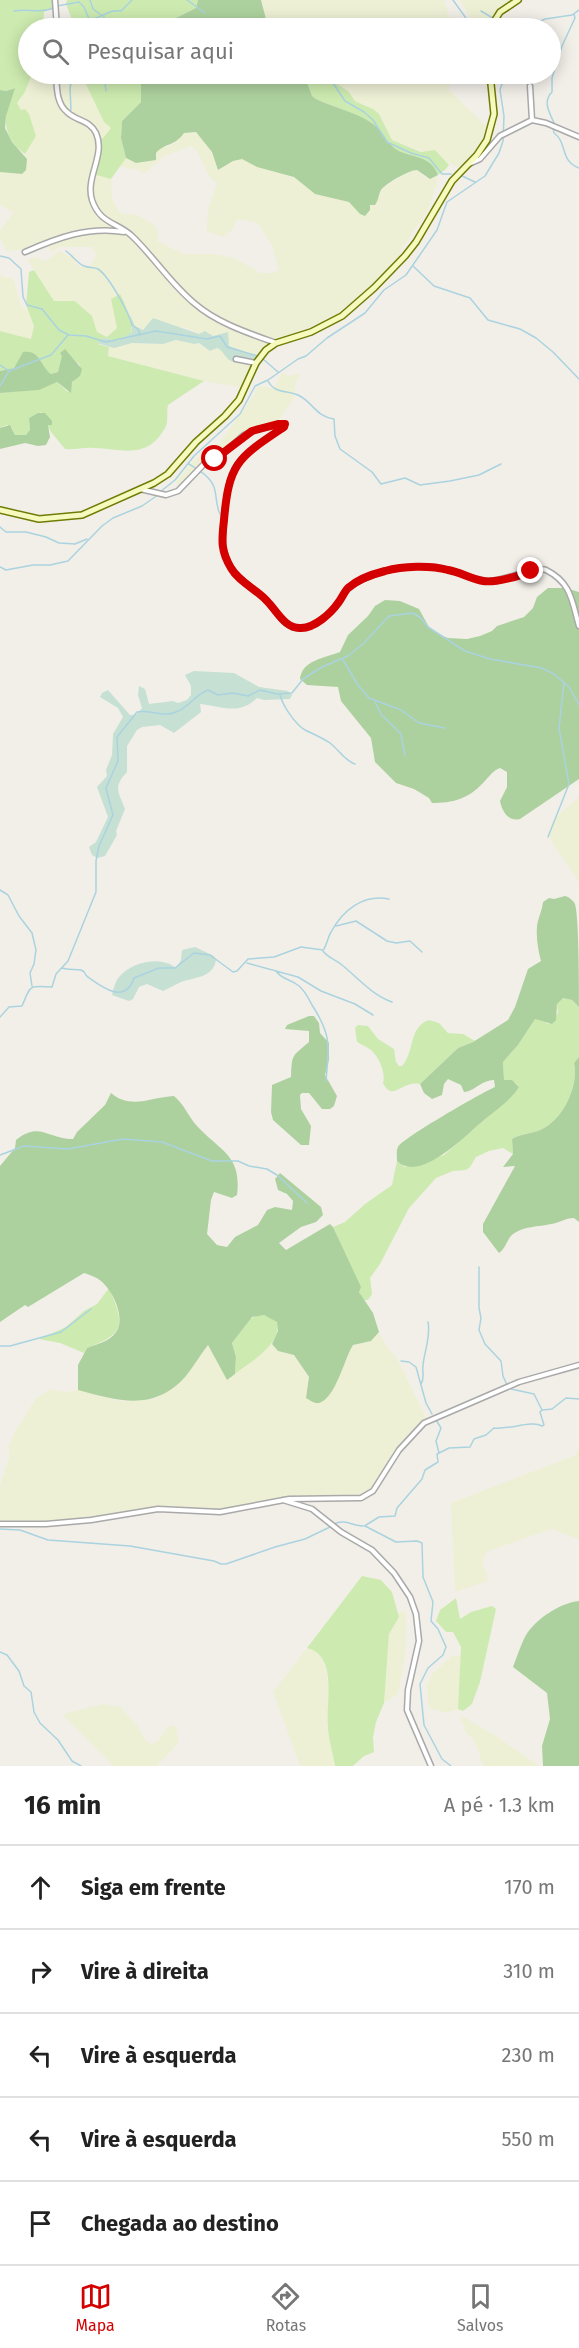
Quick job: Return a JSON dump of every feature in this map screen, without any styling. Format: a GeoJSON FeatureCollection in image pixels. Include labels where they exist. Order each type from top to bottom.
{"type":"FeatureCollection","features":[{"type":"Feature","properties":{"kind":"street"},"geometry":{"type":"LineString","coordinates":[[55,0],[56,18]]}},
{"type":"Feature","properties":{"kind":"street"},"geometry":{"type":"LineString","coordinates":[[496,18],[500,12],[518,0]]}},
{"type":"Feature","properties":{"kind":"street"},"geometry":{"type":"LineString","coordinates":[[57,84],[58,97],[63,107],[67,112],[93,127],[98,139],[98,154],[90,185],[96,209],[108,222],[128,232],[199,308],[227,324],[276,343]]}},
{"type":"Feature","properties":{"kind":"street"},"geometry":{"type":"LineString","coordinates":[[0,510],[39,519],[70,517],[92,512],[168,474],[196,442],[239,400],[256,363],[276,343],[325,326],[342,316],[405,256],[452,181],[482,149],[492,124],[490,84]]}},
{"type":"Feature","properties":{"kind":"street"},"geometry":{"type":"LineString","coordinates":[[530,86],[532,120]]}},
{"type":"Feature","properties":{"kind":"street"},"geometry":{"type":"LineString","coordinates":[[467,164],[480,159],[500,136],[532,120],[546,123],[579,137]]}},
{"type":"Feature","properties":{"kind":"street"},"geometry":{"type":"LineString","coordinates":[[25,252],[75,233],[108,230],[128,232]]}},
{"type":"Feature","properties":{"kind":"street"},"geometry":{"type":"LineString","coordinates":[[236,359],[256,363]]}},
{"type":"Feature","properties":{"kind":"street"},"geometry":{"type":"LineString","coordinates":[[139,489],[162,494],[174,493],[183,488],[204,464],[219,457],[244,435],[258,429],[284,424],[284,427],[246,455],[231,475],[227,490],[222,547],[231,570],[269,602],[289,625],[302,628],[310,626],[331,612],[349,587],[375,574],[388,570],[428,568],[447,569],[483,581],[519,576],[536,569],[546,570],[570,592],[579,626]]}},
{"type":"Feature","properties":{"kind":"street"},"geometry":{"type":"LineString","coordinates":[[0,1524],[46,1524],[91,1520],[158,1509],[220,1512],[283,1500],[364,1497],[373,1491],[409,1437],[424,1423],[519,1382],[579,1365]]}},
{"type":"Feature","properties":{"kind":"street"},"geometry":{"type":"LineString","coordinates":[[283,1500],[312,1509],[341,1532],[372,1550],[394,1573],[410,1597],[416,1614],[419,1641],[408,1690],[407,1710],[431,1766]]}},
{"type":"Feature","properties":{"kind":"green space"},"geometry":{"type":"Polygon","coordinates":[[[0,0],[55,0],[56,6],[44,12],[44,18],[18,18],[18,84],[28,84],[17,103],[21,110],[25,109],[29,114],[36,136],[25,154],[11,140],[6,124],[8,106],[14,88],[6,91],[0,90],[0,0]]]}},
{"type":"Feature","properties":{"kind":"green space"},"geometry":{"type":"Polygon","coordinates":[[[67,0],[198,0],[196,8],[176,18],[71,18],[66,4],[67,0]]]}},
{"type":"Feature","properties":{"kind":"green space"},"geometry":{"type":"Polygon","coordinates":[[[198,0],[261,0],[266,18],[176,18],[196,8],[198,0]]]}},
{"type":"Feature","properties":{"kind":"green space"},"geometry":{"type":"Polygon","coordinates":[[[261,0],[444,0],[450,18],[266,18],[261,0]]]}},
{"type":"Feature","properties":{"kind":"green space"},"geometry":{"type":"Polygon","coordinates":[[[459,0],[516,0],[504,9],[497,18],[471,18],[459,0]]]}},
{"type":"Feature","properties":{"kind":"green space"},"geometry":{"type":"Polygon","coordinates":[[[28,84],[86,84],[104,122],[111,128],[93,174],[111,179],[112,199],[120,213],[137,215],[154,224],[158,231],[157,241],[184,254],[214,254],[234,258],[261,273],[279,270],[273,247],[258,223],[237,219],[232,230],[224,237],[206,231],[209,207],[217,184],[209,176],[197,151],[192,146],[164,156],[144,174],[138,170],[119,166],[126,158],[136,163],[156,160],[155,153],[160,148],[174,144],[184,133],[193,132],[200,135],[212,152],[218,170],[233,161],[242,159],[257,167],[294,177],[315,194],[349,202],[360,214],[368,214],[370,205],[375,204],[382,189],[407,172],[417,170],[424,177],[433,178],[438,175],[436,186],[427,212],[402,248],[399,257],[374,283],[332,318],[285,338],[259,357],[229,346],[227,332],[212,336],[199,334],[184,327],[143,330],[135,326],[112,299],[117,328],[107,337],[97,332],[92,316],[75,301],[54,301],[28,260],[33,257],[46,261],[59,251],[75,259],[75,263],[81,267],[87,267],[91,265],[96,255],[92,247],[59,247],[51,253],[48,243],[33,249],[6,251],[0,238],[0,231],[13,213],[0,204],[0,172],[22,174],[27,159],[25,154],[36,136],[17,103],[28,84]]]}},
{"type":"Feature","properties":{"kind":"green space"},"geometry":{"type":"Polygon","coordinates":[[[86,84],[141,84],[141,102],[122,121],[121,138],[126,158],[111,179],[93,174],[99,143],[111,128],[104,122],[86,84]]]}},
{"type":"Feature","properties":{"kind":"green space"},"geometry":{"type":"Polygon","coordinates":[[[141,84],[308,84],[312,96],[316,99],[367,120],[377,127],[395,148],[427,161],[438,175],[430,179],[417,170],[387,184],[381,190],[375,205],[370,205],[370,210],[365,216],[349,202],[315,194],[294,177],[257,167],[242,159],[233,161],[218,170],[212,152],[196,132],[184,133],[156,153],[156,160],[136,163],[126,158],[121,138],[122,121],[141,102],[141,84]]]}},
{"type":"Feature","properties":{"kind":"green space"},"geometry":{"type":"Polygon","coordinates":[[[308,84],[337,84],[349,92],[355,101],[379,114],[392,140],[421,152],[435,150],[449,165],[438,175],[427,161],[395,148],[377,127],[367,120],[312,96],[308,84]]]}},
{"type":"Feature","properties":{"kind":"green space"},"geometry":{"type":"Polygon","coordinates":[[[337,84],[450,84],[448,89],[489,129],[484,142],[469,161],[457,167],[392,140],[379,114],[355,101],[349,92],[337,84]]]}},
{"type":"Feature","properties":{"kind":"green space"},"geometry":{"type":"Polygon","coordinates":[[[15,88],[6,116],[5,128],[12,142],[27,159],[26,170],[22,174],[0,172],[0,90],[15,88]]]}},
{"type":"Feature","properties":{"kind":"green space"},"geometry":{"type":"Polygon","coordinates":[[[34,270],[54,301],[75,301],[92,316],[97,332],[107,337],[117,328],[111,299],[120,294],[132,326],[130,334],[118,341],[103,338],[98,344],[109,347],[108,356],[204,381],[168,405],[166,425],[158,438],[150,445],[142,449],[124,451],[90,448],[65,449],[51,432],[41,412],[29,418],[30,429],[24,436],[15,435],[12,428],[7,425],[0,428],[0,393],[31,390],[57,382],[68,392],[74,379],[80,376],[80,365],[72,358],[63,356],[58,372],[50,374],[34,353],[14,368],[0,371],[0,331],[31,339],[34,326],[26,305],[29,272],[34,270]]]}},
{"type":"Feature","properties":{"kind":"green space"},"geometry":{"type":"Polygon","coordinates":[[[0,274],[3,277],[13,278],[21,306],[29,312],[34,327],[31,339],[0,331],[0,274]]]}},
{"type":"Feature","properties":{"kind":"green space"},"geometry":{"type":"Polygon","coordinates":[[[130,315],[135,326],[143,330],[153,318],[199,334],[205,331],[213,336],[228,332],[229,346],[259,357],[255,362],[233,362],[217,348],[210,351],[199,343],[176,340],[163,344],[132,343],[114,348],[97,343],[103,338],[118,341],[132,332],[130,315]]]}},
{"type":"Feature","properties":{"kind":"green space"},"geometry":{"type":"Polygon","coordinates":[[[176,340],[198,343],[210,351],[217,347],[237,363],[255,362],[247,388],[208,382],[108,356],[109,347],[132,343],[163,344],[176,340]]]}},
{"type":"Feature","properties":{"kind":"green space"},"geometry":{"type":"Polygon","coordinates":[[[65,349],[82,369],[80,376],[72,382],[71,393],[57,382],[39,390],[0,393],[0,371],[14,368],[23,352],[37,356],[51,374],[58,372],[62,356],[60,353],[65,349]]]}},
{"type":"Feature","properties":{"kind":"green space"},"geometry":{"type":"Polygon","coordinates":[[[282,372],[289,376],[300,373],[301,375],[296,382],[293,400],[277,422],[254,430],[218,458],[204,463],[184,486],[178,487],[176,485],[178,479],[194,460],[203,454],[210,453],[221,441],[255,390],[259,386],[270,388],[275,386],[282,372]]]}},
{"type":"Feature","properties":{"kind":"green space"},"geometry":{"type":"Polygon","coordinates":[[[38,413],[45,413],[52,421],[52,425],[48,425],[50,437],[46,445],[25,443],[0,449],[0,428],[10,425],[15,435],[26,435],[30,430],[29,418],[38,413]]]}},
{"type":"Feature","properties":{"kind":"green space"},"geometry":{"type":"Polygon","coordinates":[[[548,588],[565,588],[579,592],[579,779],[520,819],[512,819],[502,808],[500,801],[507,787],[507,772],[500,768],[472,793],[447,802],[432,803],[429,798],[414,789],[396,783],[375,762],[371,738],[341,701],[338,687],[307,685],[300,679],[305,668],[310,664],[340,652],[348,635],[375,606],[385,600],[400,601],[419,609],[429,627],[438,634],[448,638],[467,639],[480,636],[497,626],[524,617],[533,608],[537,597],[548,588]]]}},
{"type":"Feature","properties":{"kind":"green space"},"geometry":{"type":"Polygon","coordinates":[[[194,671],[234,673],[259,687],[288,691],[292,695],[290,699],[257,698],[250,704],[236,708],[200,704],[201,712],[174,733],[160,725],[142,727],[137,730],[127,746],[127,772],[118,786],[125,809],[116,831],[117,835],[105,856],[97,858],[92,855],[89,847],[96,842],[108,817],[97,787],[107,776],[106,770],[112,755],[113,734],[123,717],[118,708],[100,697],[102,693],[108,690],[130,715],[136,715],[142,708],[138,695],[139,686],[145,689],[149,704],[173,701],[178,703],[187,700],[191,695],[191,686],[185,675],[194,671]]]}},
{"type":"Feature","properties":{"kind":"green space"},"geometry":{"type":"Polygon","coordinates":[[[579,797],[579,882],[552,843],[549,834],[550,826],[556,817],[579,797]]]}},
{"type":"Feature","properties":{"kind":"green space"},"geometry":{"type":"Polygon","coordinates":[[[565,896],[575,904],[579,1007],[572,1000],[563,998],[557,1004],[556,1020],[552,1024],[535,1019],[518,1045],[503,1062],[504,1080],[512,1080],[519,1087],[508,1101],[455,1145],[430,1162],[418,1166],[407,1166],[397,1161],[397,1148],[403,1142],[495,1087],[494,1080],[464,1092],[461,1085],[448,1079],[444,1084],[442,1095],[432,1099],[424,1093],[420,1084],[458,1048],[473,1042],[508,1020],[528,969],[541,961],[537,930],[543,902],[549,898],[565,896]]]}},
{"type":"Feature","properties":{"kind":"green space"},"geometry":{"type":"Polygon","coordinates":[[[195,947],[214,956],[216,960],[207,974],[181,982],[163,991],[147,984],[139,987],[133,999],[129,1001],[112,995],[118,979],[131,967],[155,961],[170,964],[176,968],[181,960],[182,950],[195,947]]]}},
{"type":"Feature","properties":{"kind":"green space"},"geometry":{"type":"Polygon","coordinates":[[[560,999],[572,1000],[579,1007],[579,1057],[574,1063],[572,1090],[564,1108],[544,1128],[512,1139],[513,1154],[503,1148],[489,1151],[476,1157],[466,1170],[453,1171],[436,1178],[409,1208],[380,1264],[370,1278],[372,1294],[368,1300],[363,1300],[359,1291],[360,1287],[333,1227],[345,1222],[392,1185],[397,1161],[405,1167],[444,1155],[509,1098],[519,1087],[516,1083],[504,1080],[503,1062],[518,1045],[535,1018],[549,1024],[558,1013],[557,1004],[560,999]]]}},
{"type":"Feature","properties":{"kind":"green space"},"geometry":{"type":"Polygon","coordinates":[[[314,1016],[319,1023],[320,1033],[329,1043],[329,1060],[325,1075],[337,1096],[334,1106],[330,1109],[322,1109],[309,1093],[300,1095],[301,1109],[311,1126],[309,1145],[301,1145],[273,1120],[272,1085],[291,1077],[294,1056],[309,1042],[309,1031],[285,1029],[287,1025],[314,1016]]]}},
{"type":"Feature","properties":{"kind":"green space"},"geometry":{"type":"Polygon","coordinates":[[[429,1020],[439,1023],[448,1033],[463,1034],[475,1041],[458,1048],[420,1084],[390,1091],[383,1083],[383,1070],[377,1057],[371,1050],[357,1042],[355,1028],[358,1025],[368,1026],[378,1039],[394,1049],[396,1062],[402,1066],[418,1028],[429,1020]]]}},
{"type":"Feature","properties":{"kind":"green space"},"geometry":{"type":"Polygon","coordinates":[[[579,1057],[579,1222],[571,1218],[522,1229],[511,1236],[499,1253],[483,1232],[483,1224],[515,1166],[503,1167],[513,1154],[512,1139],[540,1130],[558,1116],[572,1090],[574,1063],[579,1057]]]}},
{"type":"Feature","properties":{"kind":"green space"},"geometry":{"type":"Polygon","coordinates":[[[111,1093],[126,1101],[134,1102],[174,1096],[197,1126],[233,1162],[238,1182],[237,1195],[232,1198],[214,1192],[211,1200],[207,1234],[217,1245],[227,1247],[235,1237],[258,1225],[267,1210],[275,1207],[292,1210],[293,1201],[287,1194],[278,1190],[275,1179],[280,1173],[321,1207],[323,1215],[316,1222],[301,1227],[279,1243],[286,1250],[330,1224],[361,1287],[359,1292],[373,1313],[379,1332],[371,1341],[353,1345],[335,1386],[325,1400],[317,1403],[306,1398],[309,1377],[294,1355],[278,1351],[272,1344],[278,1331],[277,1322],[264,1315],[252,1317],[232,1343],[236,1357],[235,1374],[227,1380],[208,1345],[186,1376],[174,1387],[161,1395],[135,1401],[108,1398],[78,1390],[78,1365],[87,1348],[110,1338],[119,1326],[119,1312],[114,1298],[106,1285],[97,1278],[84,1273],[28,1307],[25,1305],[0,1322],[0,1166],[15,1148],[16,1140],[31,1132],[44,1132],[73,1139],[77,1132],[105,1105],[111,1093]]]}},
{"type":"Feature","properties":{"kind":"green space"},"geometry":{"type":"Polygon","coordinates":[[[109,1288],[119,1319],[115,1332],[109,1338],[87,1348],[84,1353],[60,1343],[39,1339],[66,1327],[84,1311],[97,1304],[109,1288]]]}},
{"type":"Feature","properties":{"kind":"green space"},"geometry":{"type":"Polygon","coordinates":[[[260,1314],[271,1317],[277,1322],[278,1330],[275,1338],[264,1352],[235,1374],[236,1357],[232,1343],[250,1319],[260,1314]]]}},
{"type":"Feature","properties":{"kind":"green space"},"geometry":{"type":"Polygon","coordinates":[[[379,1332],[397,1358],[427,1420],[409,1434],[370,1490],[360,1496],[274,1500],[217,1511],[157,1507],[76,1521],[0,1524],[0,1485],[10,1455],[8,1447],[36,1398],[51,1389],[65,1392],[78,1390],[121,1401],[155,1399],[194,1365],[208,1345],[229,1379],[272,1344],[278,1351],[294,1355],[323,1400],[338,1380],[347,1354],[353,1345],[371,1341],[379,1332]]]}},
{"type":"Feature","properties":{"kind":"green space"},"geometry":{"type":"Polygon","coordinates":[[[579,1446],[579,1539],[551,1529],[486,1552],[482,1564],[488,1581],[455,1592],[451,1503],[576,1455],[579,1446]]]}},
{"type":"Feature","properties":{"kind":"green space"},"geometry":{"type":"Polygon","coordinates":[[[362,1576],[381,1580],[392,1592],[399,1617],[389,1634],[384,1703],[376,1722],[373,1737],[374,1752],[364,1756],[353,1766],[335,1766],[328,1729],[327,1671],[317,1653],[307,1648],[362,1576]]]}},
{"type":"Feature","properties":{"kind":"green space"},"geometry":{"type":"Polygon","coordinates":[[[456,1598],[460,1619],[471,1612],[492,1606],[496,1609],[480,1682],[472,1704],[463,1711],[458,1709],[461,1647],[453,1632],[446,1632],[436,1621],[440,1610],[456,1598]]]}},
{"type":"Feature","properties":{"kind":"green space"},"geometry":{"type":"Polygon","coordinates":[[[579,1601],[579,1766],[543,1766],[542,1746],[550,1719],[547,1693],[513,1667],[526,1635],[536,1623],[557,1608],[579,1601]]]}},
{"type":"Feature","properties":{"kind":"green space"},"geometry":{"type":"Polygon","coordinates":[[[406,1610],[405,1655],[398,1694],[384,1703],[389,1634],[399,1617],[398,1613],[406,1610]]]}},
{"type":"Feature","properties":{"kind":"green space"},"geometry":{"type":"Polygon","coordinates":[[[307,1648],[322,1657],[326,1669],[329,1693],[327,1727],[335,1766],[300,1766],[273,1692],[307,1648]]]}},
{"type":"Feature","properties":{"kind":"green space"},"geometry":{"type":"Polygon","coordinates":[[[452,1656],[461,1656],[458,1709],[447,1713],[429,1708],[427,1685],[432,1674],[452,1656]]]}},
{"type":"Feature","properties":{"kind":"green space"},"geometry":{"type":"Polygon","coordinates":[[[103,1704],[121,1707],[151,1744],[157,1742],[170,1725],[176,1727],[179,1742],[157,1766],[113,1766],[62,1714],[103,1704]]]}},
{"type":"Feature","properties":{"kind":"green space"},"geometry":{"type":"Polygon","coordinates":[[[460,1715],[496,1736],[539,1766],[483,1766],[476,1743],[465,1731],[460,1715]]]}},
{"type":"Feature","properties":{"kind":"waterway"},"geometry":{"type":"LineString","coordinates":[[90,0],[93,9],[101,15]]}},
{"type":"Feature","properties":{"kind":"waterway"},"geometry":{"type":"LineString","coordinates":[[97,18],[111,12],[121,11],[132,0]]}},
{"type":"Feature","properties":{"kind":"waterway"},"geometry":{"type":"LineString","coordinates":[[187,0],[205,13]]}},
{"type":"Feature","properties":{"kind":"waterway"},"geometry":{"type":"LineString","coordinates":[[453,0],[466,18]]}},
{"type":"Feature","properties":{"kind":"waterway"},"geometry":{"type":"LineString","coordinates":[[57,6],[79,2],[89,18]]}},
{"type":"Feature","properties":{"kind":"waterway"},"geometry":{"type":"LineString","coordinates":[[14,11],[44,11],[53,8]]}},
{"type":"Feature","properties":{"kind":"waterway"},"geometry":{"type":"LineString","coordinates":[[552,18],[572,15],[579,10]]}},
{"type":"Feature","properties":{"kind":"waterway"},"geometry":{"type":"LineString","coordinates":[[481,11],[491,17]]}},
{"type":"Feature","properties":{"kind":"waterway"},"geometry":{"type":"LineString","coordinates":[[561,49],[575,18],[574,14]]}},
{"type":"Feature","properties":{"kind":"waterway"},"geometry":{"type":"LineString","coordinates":[[71,84],[71,110]]}},
{"type":"Feature","properties":{"kind":"waterway"},"geometry":{"type":"LineString","coordinates":[[105,84],[106,91]]}},
{"type":"Feature","properties":{"kind":"waterway"},"geometry":{"type":"LineString","coordinates":[[334,84],[345,101],[373,120],[387,142],[429,158],[442,174],[451,174]]}},
{"type":"Feature","properties":{"kind":"waterway"},"geometry":{"type":"LineString","coordinates":[[160,492],[175,480],[194,456],[240,414],[255,386],[306,356],[327,338],[365,313],[384,290],[406,275],[437,230],[447,202],[485,176],[499,153],[503,141],[504,116],[500,90],[502,84]]}},
{"type":"Feature","properties":{"kind":"waterway"},"geometry":{"type":"LineString","coordinates":[[552,84],[552,92],[547,104],[554,123]]}},
{"type":"Feature","properties":{"kind":"waterway"},"geometry":{"type":"LineString","coordinates":[[553,127],[569,161],[579,168]]}},
{"type":"Feature","properties":{"kind":"waterway"},"geometry":{"type":"LineString","coordinates":[[460,175],[475,182]]}},
{"type":"Feature","properties":{"kind":"waterway"},"geometry":{"type":"LineString","coordinates":[[66,251],[82,265],[96,268],[108,279],[132,325],[138,329],[140,335]]}},
{"type":"Feature","properties":{"kind":"waterway"},"geometry":{"type":"LineString","coordinates":[[0,256],[9,258],[21,269],[23,297],[27,305],[42,309],[59,330],[69,335],[86,336],[106,342],[156,331],[207,339],[220,336],[227,347],[258,356]]}},
{"type":"Feature","properties":{"kind":"waterway"},"geometry":{"type":"LineString","coordinates":[[413,266],[434,286],[470,298],[488,320],[520,329],[536,338],[579,379]]}},
{"type":"Feature","properties":{"kind":"waterway"},"geometry":{"type":"LineString","coordinates":[[0,386],[9,371],[51,355],[68,335]]}},
{"type":"Feature","properties":{"kind":"waterway"},"geometry":{"type":"LineString","coordinates":[[263,359],[278,372]]}},
{"type":"Feature","properties":{"kind":"waterway"},"geometry":{"type":"LineString","coordinates":[[0,365],[9,371]]}},
{"type":"Feature","properties":{"kind":"waterway"},"geometry":{"type":"LineString","coordinates":[[268,381],[274,388],[298,395],[322,415],[334,419],[335,436],[340,449],[372,472],[381,484],[405,478],[420,485],[450,481],[479,475],[501,464]]}},
{"type":"Feature","properties":{"kind":"waterway"},"geometry":{"type":"LineString","coordinates":[[189,464],[212,482],[220,514]]}},
{"type":"Feature","properties":{"kind":"waterway"},"geometry":{"type":"LineString","coordinates":[[0,567],[6,570],[68,561],[102,526],[113,518],[142,506],[158,495]]}},
{"type":"Feature","properties":{"kind":"waterway"},"geometry":{"type":"LineString","coordinates":[[0,527],[6,532],[26,532],[59,543],[75,544],[87,539]]}},
{"type":"Feature","properties":{"kind":"waterway"},"geometry":{"type":"LineString","coordinates":[[0,1017],[9,1007],[22,1006],[31,988],[52,987],[56,974],[68,961],[96,892],[96,861],[99,846],[113,815],[106,788],[118,761],[117,737],[137,712],[171,714],[208,690],[218,695],[233,693],[248,696],[260,690],[277,694],[292,693],[303,679],[322,667],[348,656],[364,643],[389,616],[413,613],[421,618],[428,627],[465,651],[490,659],[542,668],[554,674],[569,687],[579,705]]}},
{"type":"Feature","properties":{"kind":"waterway"},"geometry":{"type":"LineString","coordinates":[[343,660],[369,698],[401,710],[419,723],[445,728]]}},
{"type":"Feature","properties":{"kind":"waterway"},"geometry":{"type":"LineString","coordinates":[[548,837],[569,784],[559,728],[564,682]]}},
{"type":"Feature","properties":{"kind":"waterway"},"geometry":{"type":"LineString","coordinates":[[280,695],[297,724],[330,743],[345,758],[355,764]]}},
{"type":"Feature","properties":{"kind":"waterway"},"geometry":{"type":"LineString","coordinates":[[375,702],[381,714],[401,734],[405,756]]}},
{"type":"Feature","properties":{"kind":"waterway"},"geometry":{"type":"LineString","coordinates":[[0,890],[8,895],[19,916],[32,933],[36,950],[30,973],[32,986]]}},
{"type":"Feature","properties":{"kind":"waterway"},"geometry":{"type":"LineString","coordinates":[[324,949],[336,924],[355,905],[371,899],[389,899]]}},
{"type":"Feature","properties":{"kind":"waterway"},"geometry":{"type":"LineString","coordinates":[[336,926],[356,921],[387,941],[396,943],[410,941],[422,952]]}},
{"type":"Feature","properties":{"kind":"waterway"},"geometry":{"type":"LineString","coordinates":[[62,968],[81,970],[106,989],[119,992],[125,991],[134,978],[159,968],[175,968],[194,953],[210,955],[233,972],[237,971],[248,959],[274,957],[301,947],[323,950]]}},
{"type":"Feature","properties":{"kind":"waterway"},"geometry":{"type":"LineString","coordinates":[[323,951],[372,991],[392,1002]]}},
{"type":"Feature","properties":{"kind":"waterway"},"geometry":{"type":"LineString","coordinates":[[247,963],[298,977],[321,991],[355,1004],[373,1015]]}},
{"type":"Feature","properties":{"kind":"waterway"},"geometry":{"type":"LineString","coordinates":[[276,971],[303,991],[323,1025],[328,1042],[326,1081]]}},
{"type":"Feature","properties":{"kind":"waterway"},"geometry":{"type":"LineString","coordinates":[[0,1155],[24,1146],[68,1149],[123,1139],[162,1142],[212,1161],[238,1161],[249,1166],[267,1169],[277,1175],[307,1203]]}},
{"type":"Feature","properties":{"kind":"waterway"},"geometry":{"type":"LineString","coordinates":[[479,1267],[481,1318],[479,1330],[485,1344],[501,1361],[507,1385]]}},
{"type":"Feature","properties":{"kind":"waterway"},"geometry":{"type":"LineString","coordinates":[[0,1346],[10,1346],[61,1332],[91,1309]]}},
{"type":"Feature","properties":{"kind":"waterway"},"geometry":{"type":"LineString","coordinates":[[421,1384],[429,1334],[428,1322]]}},
{"type":"Feature","properties":{"kind":"waterway"},"geometry":{"type":"LineString","coordinates":[[401,1361],[409,1362],[416,1367],[426,1403],[432,1414]]}},
{"type":"Feature","properties":{"kind":"waterway"},"geometry":{"type":"LineString","coordinates":[[439,1453],[449,1448],[470,1447],[474,1439],[486,1435],[494,1428],[544,1425],[540,1412],[542,1410],[534,1394],[511,1389]]}},
{"type":"Feature","properties":{"kind":"waterway"},"geometry":{"type":"LineString","coordinates":[[543,1410],[552,1409],[566,1398],[579,1399]]}},
{"type":"Feature","properties":{"kind":"waterway"},"geometry":{"type":"LineString","coordinates":[[366,1525],[379,1517],[395,1516],[397,1508],[422,1479],[425,1470],[438,1462],[437,1454],[439,1453],[436,1441],[441,1428],[436,1420]]}},
{"type":"Feature","properties":{"kind":"waterway"},"geometry":{"type":"LineString","coordinates":[[334,1524],[346,1522],[365,1526],[396,1542],[417,1541],[422,1543],[423,1577],[433,1602],[431,1621],[438,1629],[446,1647],[443,1655],[428,1668],[420,1684],[424,1725],[442,1759],[451,1766]]}},
{"type":"Feature","properties":{"kind":"waterway"},"geometry":{"type":"LineString","coordinates":[[0,1529],[20,1530],[48,1540],[130,1546],[226,1564],[305,1539],[330,1527]]}},
{"type":"Feature","properties":{"kind":"waterway"},"geometry":{"type":"LineString","coordinates":[[0,1652],[7,1655],[19,1671],[24,1686],[31,1692],[34,1712],[40,1723],[58,1740],[72,1761],[81,1766]]}},
{"type":"Feature","properties":{"kind":"route"},"geometry":{"type":"LineString","coordinates":[[215,459],[244,435],[258,429],[285,424],[284,427],[254,447],[231,475],[228,482],[222,547],[231,570],[269,602],[285,622],[294,627],[310,626],[321,620],[331,612],[353,584],[388,570],[447,569],[483,581],[519,576],[531,571]]}}]}
